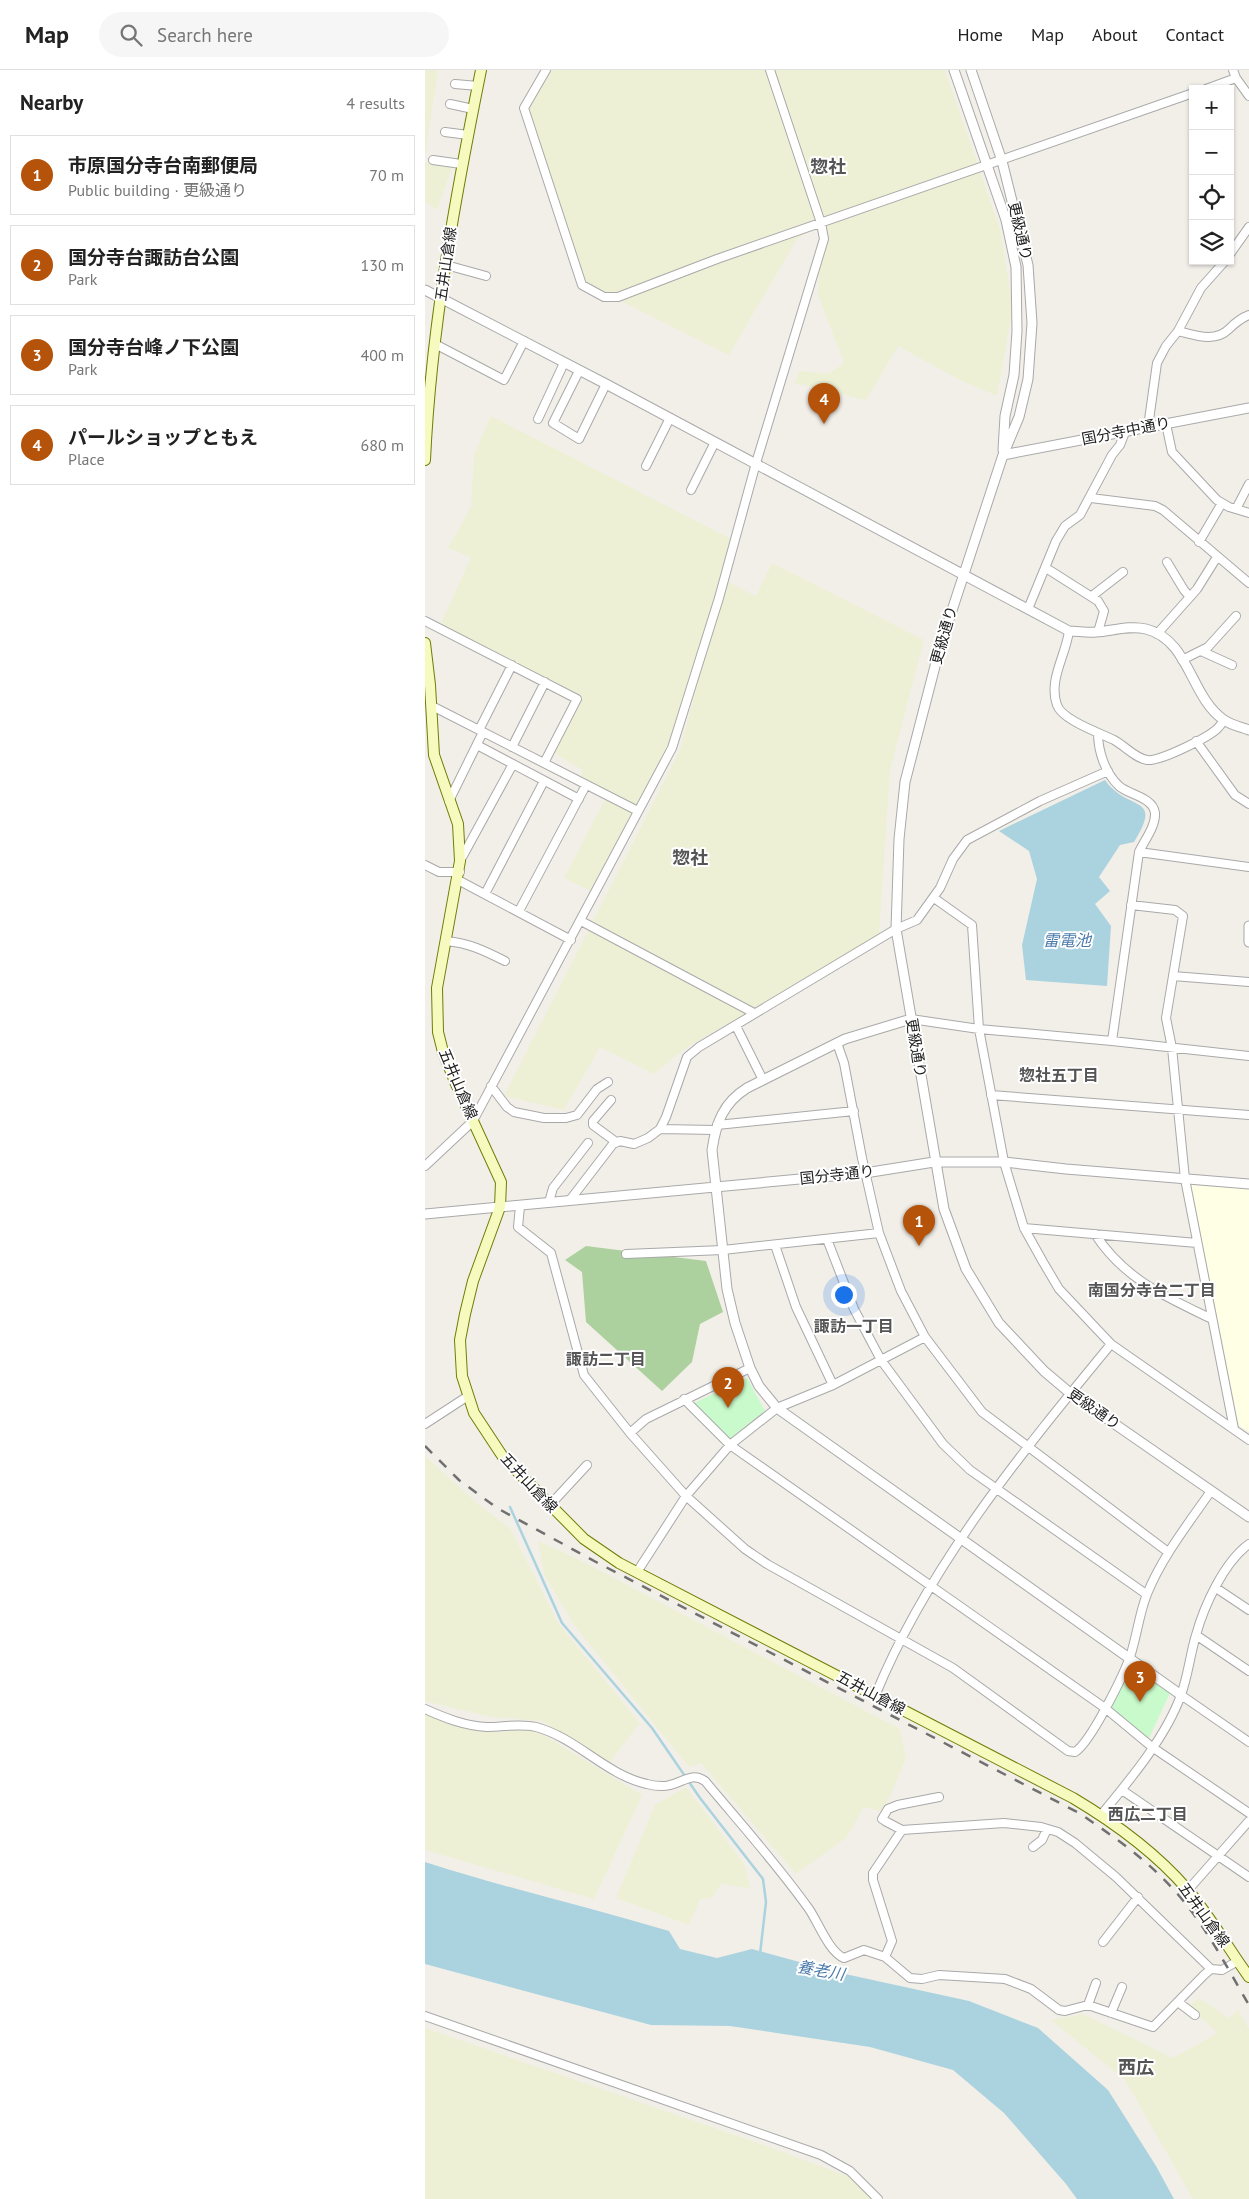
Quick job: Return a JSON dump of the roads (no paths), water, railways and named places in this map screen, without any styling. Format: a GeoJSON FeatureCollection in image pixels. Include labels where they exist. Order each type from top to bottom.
{"type":"FeatureCollection","features":[{"type":"Feature","properties":{"kind":"main road","name":"五井山倉線"},"geometry":{"type":"LineString","coordinates":[[425,460],[428,392],[441,299],[461,164],[481,70]]}},
{"type":"Feature","properties":{"kind":"main road","name":"五井山倉線"},"geometry":{"type":"LineString","coordinates":[[425,643],[432,706],[434,755],[458,824],[460,861],[459,876],[437,988],[438,1032],[443,1052],[501,1182],[499,1208],[473,1281],[462,1326],[460,1357],[467,1396],[474,1413],[491,1442],[549,1505],[594,1548],[1073,1798],[1101,1815],[1142,1845],[1188,1890],[1249,1977]]}},
{"type":"Feature","properties":{"kind":"street"},"geometry":{"type":"LineString","coordinates":[[546,70],[524,108],[582,285],[604,297],[618,297],[1189,94]]}},
{"type":"Feature","properties":{"kind":"street"},"geometry":{"type":"LineString","coordinates":[[425,1166],[473,1121],[672,748],[719,598],[756,464],[824,239],[821,224],[770,70]]}},
{"type":"Feature","properties":{"kind":"street","name":"更級通り"},"geometry":{"type":"LineString","coordinates":[[954,70],[1006,220],[1016,267],[1017,330],[1014,375],[1005,416],[1003,455]]}},
{"type":"Feature","properties":{"kind":"street","name":"更級通り"},"geometry":{"type":"LineString","coordinates":[[971,70],[1002,161],[1029,266],[1032,323],[1028,379],[1019,417],[1003,455],[963,573],[940,647],[905,782],[899,839],[896,929],[934,1162],[944,1208],[966,1269],[999,1323],[1043,1371],[1070,1393],[1249,1517]]}},
{"type":"Feature","properties":{"kind":"street"},"geometry":{"type":"LineString","coordinates":[[1233,70],[1236,78],[1249,96]]}},
{"type":"Feature","properties":{"kind":"street"},"geometry":{"type":"LineString","coordinates":[[1217,85],[1236,78]]}},
{"type":"Feature","properties":{"kind":"street"},"geometry":{"type":"LineString","coordinates":[[455,84],[478,86]]}},
{"type":"Feature","properties":{"kind":"street"},"geometry":{"type":"LineString","coordinates":[[450,104],[473,109]]}},
{"type":"Feature","properties":{"kind":"street"},"geometry":{"type":"LineString","coordinates":[[445,132],[468,134]]}},
{"type":"Feature","properties":{"kind":"street"},"geometry":{"type":"LineString","coordinates":[[433,160],[461,164]]}},
{"type":"Feature","properties":{"kind":"street"},"geometry":{"type":"LineString","coordinates":[[1234,248],[1249,227]]}},
{"type":"Feature","properties":{"kind":"street"},"geometry":{"type":"LineString","coordinates":[[446,265],[486,276]]}},
{"type":"Feature","properties":{"kind":"street"},"geometry":{"type":"LineString","coordinates":[[1148,427],[1157,363],[1166,346],[1178,331],[1201,288],[1221,265]]}},
{"type":"Feature","properties":{"kind":"street"},"geometry":{"type":"LineString","coordinates":[[425,290],[671,418],[963,573],[1028,610],[1069,630],[1099,632],[1133,627],[1146,629],[1157,634],[1172,644],[1206,702],[1224,720],[1249,730]]}},
{"type":"Feature","properties":{"kind":"street"},"geometry":{"type":"LineString","coordinates":[[1178,331],[1211,337],[1221,335],[1233,324],[1249,315]]}},
{"type":"Feature","properties":{"kind":"street"},"geometry":{"type":"LineString","coordinates":[[435,344],[504,380],[524,341]]}},
{"type":"Feature","properties":{"kind":"street"},"geometry":{"type":"LineString","coordinates":[[537,419],[564,363]]}},
{"type":"Feature","properties":{"kind":"street"},"geometry":{"type":"LineString","coordinates":[[579,371],[553,423],[579,439],[606,384]]}},
{"type":"Feature","properties":{"kind":"street","name":"国分寺中通り"},"geometry":{"type":"LineString","coordinates":[[1003,455],[1249,408]]}},
{"type":"Feature","properties":{"kind":"street"},"geometry":{"type":"LineString","coordinates":[[646,466],[671,418]]}},
{"type":"Feature","properties":{"kind":"street"},"geometry":{"type":"LineString","coordinates":[[1166,424],[1172,452],[1222,503],[1249,513]]}},
{"type":"Feature","properties":{"kind":"street"},"geometry":{"type":"LineString","coordinates":[[1028,610],[1056,541],[1065,526],[1080,515],[1091,498],[1112,455],[1120,445],[1125,432]]}},
{"type":"Feature","properties":{"kind":"street"},"geometry":{"type":"LineString","coordinates":[[691,490],[715,442]]}},
{"type":"Feature","properties":{"kind":"street"},"geometry":{"type":"LineString","coordinates":[[1236,509],[1249,484]]}},
{"type":"Feature","properties":{"kind":"street"},"geometry":{"type":"LineString","coordinates":[[1091,498],[1155,506],[1163,510],[1249,584]]}},
{"type":"Feature","properties":{"kind":"street"},"geometry":{"type":"LineString","coordinates":[[1199,542],[1222,503]]}},
{"type":"Feature","properties":{"kind":"street"},"geometry":{"type":"LineString","coordinates":[[1157,634],[1206,577],[1217,557]]}},
{"type":"Feature","properties":{"kind":"street"},"geometry":{"type":"LineString","coordinates":[[1167,562],[1190,597]]}},
{"type":"Feature","properties":{"kind":"street"},"geometry":{"type":"LineString","coordinates":[[1046,568],[1099,601],[1104,611],[1099,632]]}},
{"type":"Feature","properties":{"kind":"street"},"geometry":{"type":"LineString","coordinates":[[1092,596],[1123,572]]}},
{"type":"Feature","properties":{"kind":"street"},"geometry":{"type":"LineString","coordinates":[[1182,660],[1207,647],[1236,616]]}},
{"type":"Feature","properties":{"kind":"street"},"geometry":{"type":"LineString","coordinates":[[425,621],[577,699],[544,763]]}},
{"type":"Feature","properties":{"kind":"street"},"geometry":{"type":"LineString","coordinates":[[1069,630],[1068,643],[1055,678],[1056,702],[1062,713],[1148,760],[1159,758],[1195,741],[1217,729],[1224,720]]}},
{"type":"Feature","properties":{"kind":"street"},"geometry":{"type":"LineString","coordinates":[[1201,651],[1232,665]]}},
{"type":"Feature","properties":{"kind":"street"},"geometry":{"type":"LineString","coordinates":[[449,802],[477,745],[481,731],[512,665]]}},
{"type":"Feature","properties":{"kind":"street"},"geometry":{"type":"LineString","coordinates":[[512,747],[545,682]]}},
{"type":"Feature","properties":{"kind":"street"},"geometry":{"type":"LineString","coordinates":[[432,706],[638,810]]}},
{"type":"Feature","properties":{"kind":"street"},"geometry":{"type":"LineString","coordinates":[[1098,733],[1100,747],[1108,771],[1119,786],[1148,801],[1154,810],[1154,821],[1139,852],[1112,1041]]}},
{"type":"Feature","properties":{"kind":"street"},"geometry":{"type":"LineString","coordinates":[[1195,741],[1235,795],[1249,804]]}},
{"type":"Feature","properties":{"kind":"street"},"geometry":{"type":"LineString","coordinates":[[477,745],[579,799]]}},
{"type":"Feature","properties":{"kind":"street"},"geometry":{"type":"LineString","coordinates":[[460,861],[513,764]]}},
{"type":"Feature","properties":{"kind":"street"},"geometry":{"type":"LineString","coordinates":[[611,1100],[593,1122],[593,1125],[617,1142],[634,1144],[648,1138],[660,1129],[687,1057],[699,1047],[896,929],[917,920],[941,888],[953,859],[967,840],[1040,801],[1108,771]]}},
{"type":"Feature","properties":{"kind":"street"},"geometry":{"type":"LineString","coordinates":[[485,894],[544,781]]}},
{"type":"Feature","properties":{"kind":"street"},"geometry":{"type":"LineString","coordinates":[[519,911],[587,784]]}},
{"type":"Feature","properties":{"kind":"street"},"geometry":{"type":"LineString","coordinates":[[1139,852],[1249,867]]}},
{"type":"Feature","properties":{"kind":"street"},"geometry":{"type":"LineString","coordinates":[[425,865],[439,872],[459,876],[485,894],[571,940]]}},
{"type":"Feature","properties":{"kind":"street"},"geometry":{"type":"LineString","coordinates":[[934,898],[972,925],[979,1030],[1004,1162],[1025,1228],[1059,1289],[1111,1344],[1249,1440]]}},
{"type":"Feature","properties":{"kind":"street"},"geometry":{"type":"LineString","coordinates":[[1131,905],[1175,910],[1183,916],[1166,1018],[1172,1048],[1185,1179],[1234,1429]]}},
{"type":"Feature","properties":{"kind":"street"},"geometry":{"type":"LineString","coordinates":[[581,921],[754,1013]]}},
{"type":"Feature","properties":{"kind":"street"},"geometry":{"type":"LineString","coordinates":[[1249,926],[1249,942]]}},
{"type":"Feature","properties":{"kind":"street"},"geometry":{"type":"LineString","coordinates":[[446,941],[480,948],[505,961]]}},
{"type":"Feature","properties":{"kind":"street"},"geometry":{"type":"LineString","coordinates":[[1173,976],[1249,982]]}},
{"type":"Feature","properties":{"kind":"street"},"geometry":{"type":"LineString","coordinates":[[1249,1056],[1112,1041],[979,1030],[911,1019],[837,1043],[732,1097],[716,1128],[712,1150],[727,1289],[740,1343],[759,1386],[777,1408],[1249,1742]]}},
{"type":"Feature","properties":{"kind":"street"},"geometry":{"type":"LineString","coordinates":[[736,1026],[763,1080]]}},
{"type":"Feature","properties":{"kind":"street"},"geometry":{"type":"LineString","coordinates":[[837,1043],[844,1063],[865,1173],[879,1233],[901,1290],[925,1338],[982,1412],[1168,1552]]}},
{"type":"Feature","properties":{"kind":"street"},"geometry":{"type":"LineString","coordinates":[[491,1086],[507,1107],[514,1112],[544,1118],[566,1118],[577,1115],[597,1089],[608,1082]]}},
{"type":"Feature","properties":{"kind":"street"},"geometry":{"type":"LineString","coordinates":[[991,1095],[1249,1115]]}},
{"type":"Feature","properties":{"kind":"street"},"geometry":{"type":"LineString","coordinates":[[660,1129],[716,1128],[854,1112]]}},
{"type":"Feature","properties":{"kind":"street"},"geometry":{"type":"LineString","coordinates":[[569,1200],[617,1142]]}},
{"type":"Feature","properties":{"kind":"street"},"geometry":{"type":"LineString","coordinates":[[549,1202],[553,1188],[588,1143]]}},
{"type":"Feature","properties":{"kind":"street","name":"国分寺通り"},"geometry":{"type":"LineString","coordinates":[[425,1214],[865,1173],[934,1162],[1004,1162],[1249,1184]]}},
{"type":"Feature","properties":{"kind":"street"},"geometry":{"type":"LineString","coordinates":[[520,1206],[519,1227],[551,1253],[583,1375],[630,1433],[686,1496],[745,1550],[953,1668],[1068,1751],[1075,1752],[1085,1743],[1105,1708],[1129,1658],[1146,1594],[1168,1552],[1211,1491]]}},
{"type":"Feature","properties":{"kind":"street"},"geometry":{"type":"LineString","coordinates":[[1025,1228],[1197,1243]]}},
{"type":"Feature","properties":{"kind":"street"},"geometry":{"type":"LineString","coordinates":[[626,1254],[723,1250],[879,1233]]}},
{"type":"Feature","properties":{"kind":"street"},"geometry":{"type":"LineString","coordinates":[[1095,1234],[1130,1274],[1157,1293],[1212,1319]]}},
{"type":"Feature","properties":{"kind":"street"},"geometry":{"type":"LineString","coordinates":[[827,1239],[853,1309],[881,1360],[943,1444],[970,1470],[1146,1594]]}},
{"type":"Feature","properties":{"kind":"street"},"geometry":{"type":"LineString","coordinates":[[775,1245],[796,1308],[833,1385]]}},
{"type":"Feature","properties":{"kind":"street"},"geometry":{"type":"LineString","coordinates":[[637,1572],[686,1496],[730,1445],[777,1408],[833,1385],[925,1338]]}},
{"type":"Feature","properties":{"kind":"street"},"geometry":{"type":"LineString","coordinates":[[875,1696],[902,1639],[960,1538],[1070,1393],[1111,1344]]}},
{"type":"Feature","properties":{"kind":"street"},"geometry":{"type":"LineString","coordinates":[[630,1433],[646,1419],[750,1368]]}},
{"type":"Feature","properties":{"kind":"street"},"geometry":{"type":"LineString","coordinates":[[425,1424],[467,1396]]}},
{"type":"Feature","properties":{"kind":"street"},"geometry":{"type":"LineString","coordinates":[[684,1399],[730,1445],[1105,1708],[1152,1747],[1249,1813]]}},
{"type":"Feature","properties":{"kind":"street"},"geometry":{"type":"LineString","coordinates":[[549,1505],[587,1465]]}},
{"type":"Feature","properties":{"kind":"street"},"geometry":{"type":"LineString","coordinates":[[1101,1815],[1122,1790],[1168,1722],[1181,1695],[1196,1634],[1206,1608],[1226,1570],[1242,1549],[1249,1544]]}},
{"type":"Feature","properties":{"kind":"street"},"geometry":{"type":"LineString","coordinates":[[1216,1588],[1249,1610]]}},
{"type":"Feature","properties":{"kind":"street"},"geometry":{"type":"LineString","coordinates":[[1196,1634],[1249,1671]]}},
{"type":"Feature","properties":{"kind":"street"},"geometry":{"type":"LineString","coordinates":[[425,1709],[468,1725],[535,1727],[550,1732],[603,1765],[633,1780],[647,1784],[671,1785],[687,1778],[698,1777],[705,1782],[780,1872],[809,1909],[839,1956],[844,1958],[864,1950],[885,1957],[909,1978],[922,1980],[939,1975],[1005,1979],[1031,1989],[1059,2010],[1065,2011],[1088,2005],[1153,2027],[1211,1970],[1222,1970],[1237,1961]]}},
{"type":"Feature","properties":{"kind":"street"},"geometry":{"type":"LineString","coordinates":[[1122,1790],[1249,1877]]}},
{"type":"Feature","properties":{"kind":"street"},"geometry":{"type":"LineString","coordinates":[[939,1797],[897,1805],[888,1809],[884,1820],[902,1830],[1004,1823],[1058,1832],[1075,1843],[1138,1897],[1211,1970]]}},
{"type":"Feature","properties":{"kind":"street"},"geometry":{"type":"LineString","coordinates":[[1188,1890],[1249,1821]]}},
{"type":"Feature","properties":{"kind":"street"},"geometry":{"type":"LineString","coordinates":[[1033,1847],[1042,1840],[1047,1829]]}},
{"type":"Feature","properties":{"kind":"street"},"geometry":{"type":"LineString","coordinates":[[885,1957],[892,1941],[873,1880],[873,1873],[902,1830]]}},
{"type":"Feature","properties":{"kind":"street"},"geometry":{"type":"LineString","coordinates":[[1103,1942],[1138,1897]]}},
{"type":"Feature","properties":{"kind":"street"},"geometry":{"type":"LineString","coordinates":[[1088,2005],[1096,1984]]}},
{"type":"Feature","properties":{"kind":"street"},"geometry":{"type":"LineString","coordinates":[[1111,2013],[1122,1987]]}},
{"type":"Feature","properties":{"kind":"street"},"geometry":{"type":"LineString","coordinates":[[1177,2002],[1195,2015]]}},
{"type":"Feature","properties":{"kind":"street"},"geometry":{"type":"LineString","coordinates":[[425,2016],[821,2155],[850,2171],[878,2199]]}},
{"type":"Feature","properties":{"kind":"water","name":"雷電池"},"geometry":{"type":"Polygon","coordinates":[[[1105,780],[1123,797],[1139,805],[1144,810],[1145,816],[1142,827],[1134,842],[1120,845],[1099,877],[1110,891],[1095,904],[1111,926],[1107,986],[1026,980],[1022,945],[1037,879],[1029,851],[999,831],[1105,780]]]}},
{"type":"Feature","properties":{"kind":"water","name":"養老川"},"geometry":{"type":"Polygon","coordinates":[[[425,1862],[669,1931],[680,1949],[717,1958],[752,1949],[836,1972],[969,2001],[1038,2028],[1108,2090],[1156,2166],[1174,2199],[1077,2199],[1004,2113],[953,2070],[870,2047],[730,2026],[651,2025],[425,1964],[425,1862]]]}},
{"type":"Feature","properties":{"kind":"waterway"},"geometry":{"type":"LineString","coordinates":[[510,1507],[562,1623],[652,1728],[700,1798],[763,1879],[766,1902],[760,1954]]}},
{"type":"Feature","properties":{"kind":"railway"},"geometry":{"type":"LineString","coordinates":[[425,1446],[459,1480],[497,1508],[596,1562],[1079,1813],[1141,1858],[1174,1890],[1196,1917],[1249,2005]]}},
{"type":"Feature","properties":{"kind":"place","name":"パールショップともえ"},"geometry":{"type":"Point","coordinates":[824,424]}},
{"type":"Feature","properties":{"kind":"place","name":"市原国分寺台南郵便局"},"geometry":{"type":"Point","coordinates":[919,1246]}},
{"type":"Feature","properties":{"kind":"place","name":"国分寺台諏訪台公園"},"geometry":{"type":"Point","coordinates":[728,1408]}},
{"type":"Feature","properties":{"kind":"place","name":"国分寺台峰ノ下公園"},"geometry":{"type":"Point","coordinates":[1140,1702]}},
{"type":"Feature","properties":{"kind":"district","name":"惣社"},"geometry":{"type":"Point","coordinates":[828,167]}},
{"type":"Feature","properties":{"kind":"district","name":"惣社"},"geometry":{"type":"Point","coordinates":[690,858]}},
{"type":"Feature","properties":{"kind":"district","name":"惣社五丁目"},"geometry":{"type":"Point","coordinates":[1059,1075]}},
{"type":"Feature","properties":{"kind":"district","name":"南国分寺台二丁目"},"geometry":{"type":"Point","coordinates":[1152,1290]}},
{"type":"Feature","properties":{"kind":"district","name":"諏訪一丁目"},"geometry":{"type":"Point","coordinates":[854,1326]}},
{"type":"Feature","properties":{"kind":"district","name":"諏訪二丁目"},"geometry":{"type":"Point","coordinates":[606,1359]}},
{"type":"Feature","properties":{"kind":"district","name":"西広二丁目"},"geometry":{"type":"Point","coordinates":[1148,1814]}},
{"type":"Feature","properties":{"kind":"district","name":"西広"},"geometry":{"type":"Point","coordinates":[1136,2068]}}]}
